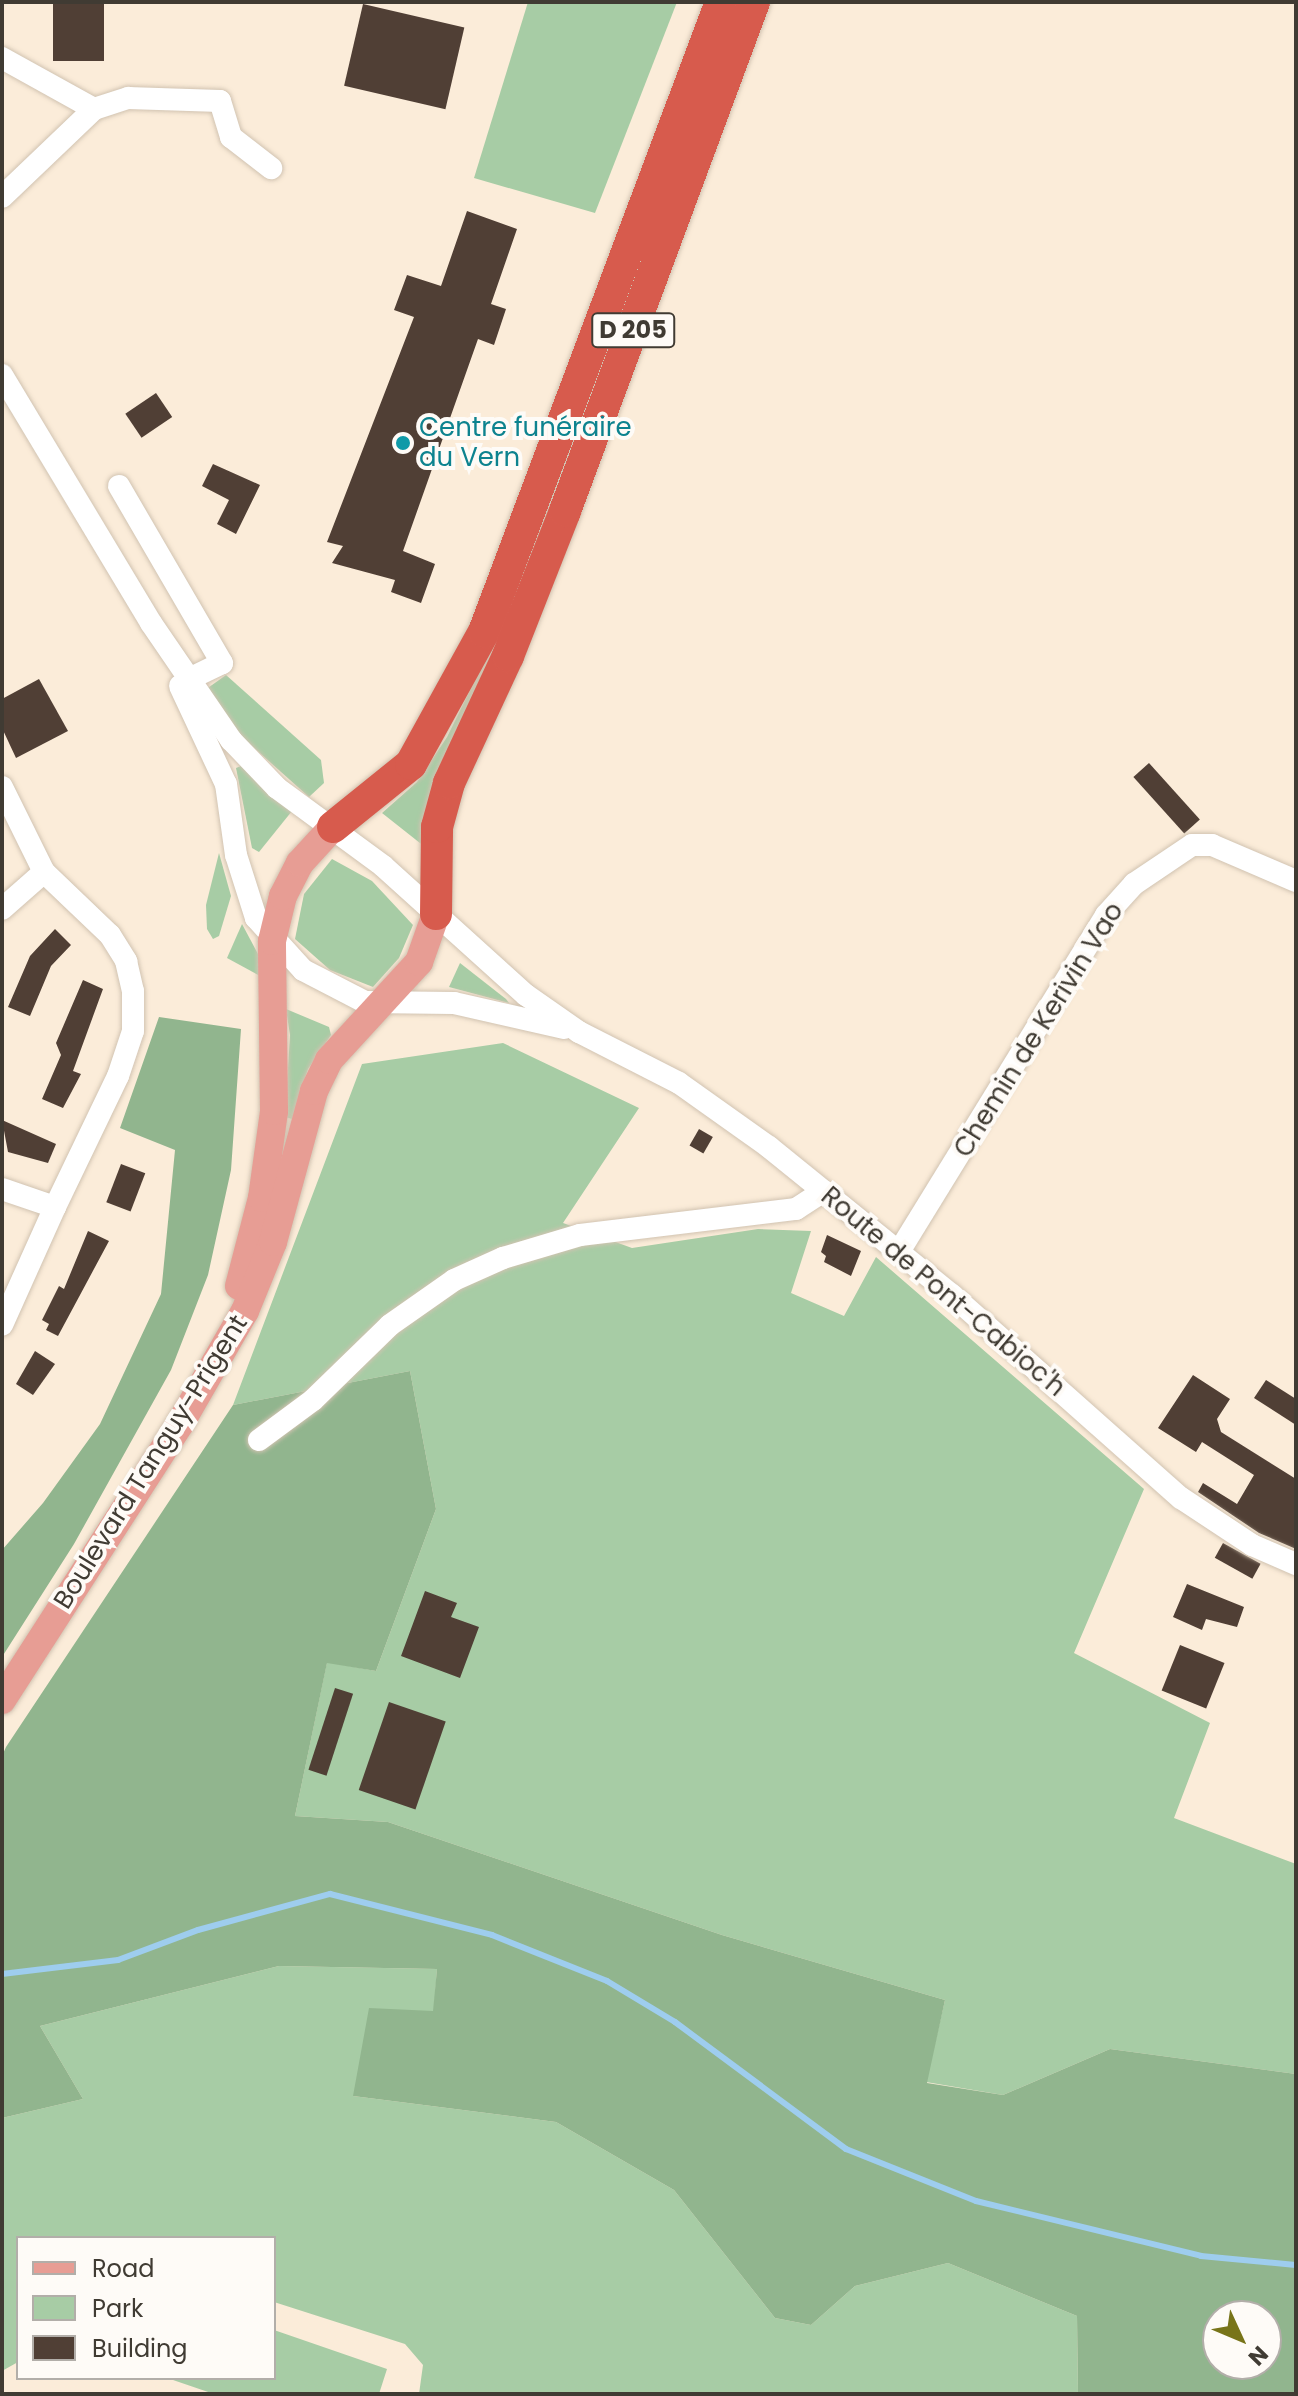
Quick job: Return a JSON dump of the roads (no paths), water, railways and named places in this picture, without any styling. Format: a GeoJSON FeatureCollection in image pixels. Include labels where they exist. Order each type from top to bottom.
{"type":"FeatureCollection","features":[{"type":"Feature","properties":{"kind":"highway","name":"D 205"},"geometry":{"type":"LineString","coordinates":[[333,827],[411,764],[484,632],[721,2]]}},
{"type":"Feature","properties":{"kind":"highway","name":"D 205"},"geometry":{"type":"LineString","coordinates":[[436,914],[437,827],[449,783],[508,656],[565,511],[754,2]]}},
{"type":"Feature","properties":{"kind":"main road"},"geometry":{"type":"LineString","coordinates":[[208,1374],[262,1198],[277,1052],[272,941],[283,896],[300,863],[333,827]]}},
{"type":"Feature","properties":{"kind":"main road","name":"Boulevard Tanguy-Prigent"},"geometry":{"type":"LineString","coordinates":[[2,1700],[245,1311],[273,1242],[314,1091],[329,1060],[383,1005],[419,962],[436,914]]}},
{"type":"Feature","properties":{"kind":"street"},"geometry":{"type":"LineString","coordinates":[[2,58],[94,109]]}},
{"type":"Feature","properties":{"kind":"street"},"geometry":{"type":"LineString","coordinates":[[2,197],[94,109],[128,98],[220,101],[231,137],[271,168]]}},
{"type":"Feature","properties":{"kind":"street"},"geometry":{"type":"LineString","coordinates":[[2,375],[151,623],[231,740],[277,788],[333,827],[436,914]]}},
{"type":"Feature","properties":{"kind":"street"},"geometry":{"type":"LineString","coordinates":[[119,486],[222,663],[189,679]]}},
{"type":"Feature","properties":{"kind":"street"},"geometry":{"type":"LineString","coordinates":[[151,623],[226,784],[242,884],[272,941],[331,988],[383,1005]]}},
{"type":"Feature","properties":{"kind":"street"},"geometry":{"type":"LineString","coordinates":[[2,787],[44,872],[110,935],[126,961],[133,991],[133,1031],[118,1076],[2,1325]]}},
{"type":"Feature","properties":{"kind":"street","name":"Chemin de Kerivin Vao"},"geometry":{"type":"LineString","coordinates":[[900,1250],[1106,915],[1134,884],[1192,845],[1231,850],[1277,876],[1296,881]]}},
{"type":"Feature","properties":{"kind":"street"},"geometry":{"type":"LineString","coordinates":[[2,909],[44,872]]}},
{"type":"Feature","properties":{"kind":"street","name":"Route de Pont-Cabioc'h"},"geometry":{"type":"LineString","coordinates":[[436,914],[526,995],[579,1032],[679,1083],[900,1250],[1181,1498],[1252,1545],[1296,1564]]}},
{"type":"Feature","properties":{"kind":"street","name":"Route de Pont-Cabioc'h"},"geometry":{"type":"LineString","coordinates":[[383,1005],[454,1003],[579,1032]]}},
{"type":"Feature","properties":{"kind":"street"},"geometry":{"type":"LineString","coordinates":[[2,1189],[55,1207]]}},
{"type":"Feature","properties":{"kind":"street"},"geometry":{"type":"LineString","coordinates":[[259,1440],[313,1400],[390,1325],[454,1280],[491,1263],[580,1235],[796,1209],[824,1191]]}},
{"type":"Feature","properties":{"kind":"waterway"},"geometry":{"type":"LineString","coordinates":[[2,1974],[118,1960],[198,1930],[330,1894],[492,1935],[607,1981],[675,2022],[846,2149],[976,2201],[1201,2256],[1296,2265]]}},
{"type":"Feature","properties":{"kind":"place","name":"Centre funéraire du Vern"},"geometry":{"type":"Point","coordinates":[403,443]}}]}
